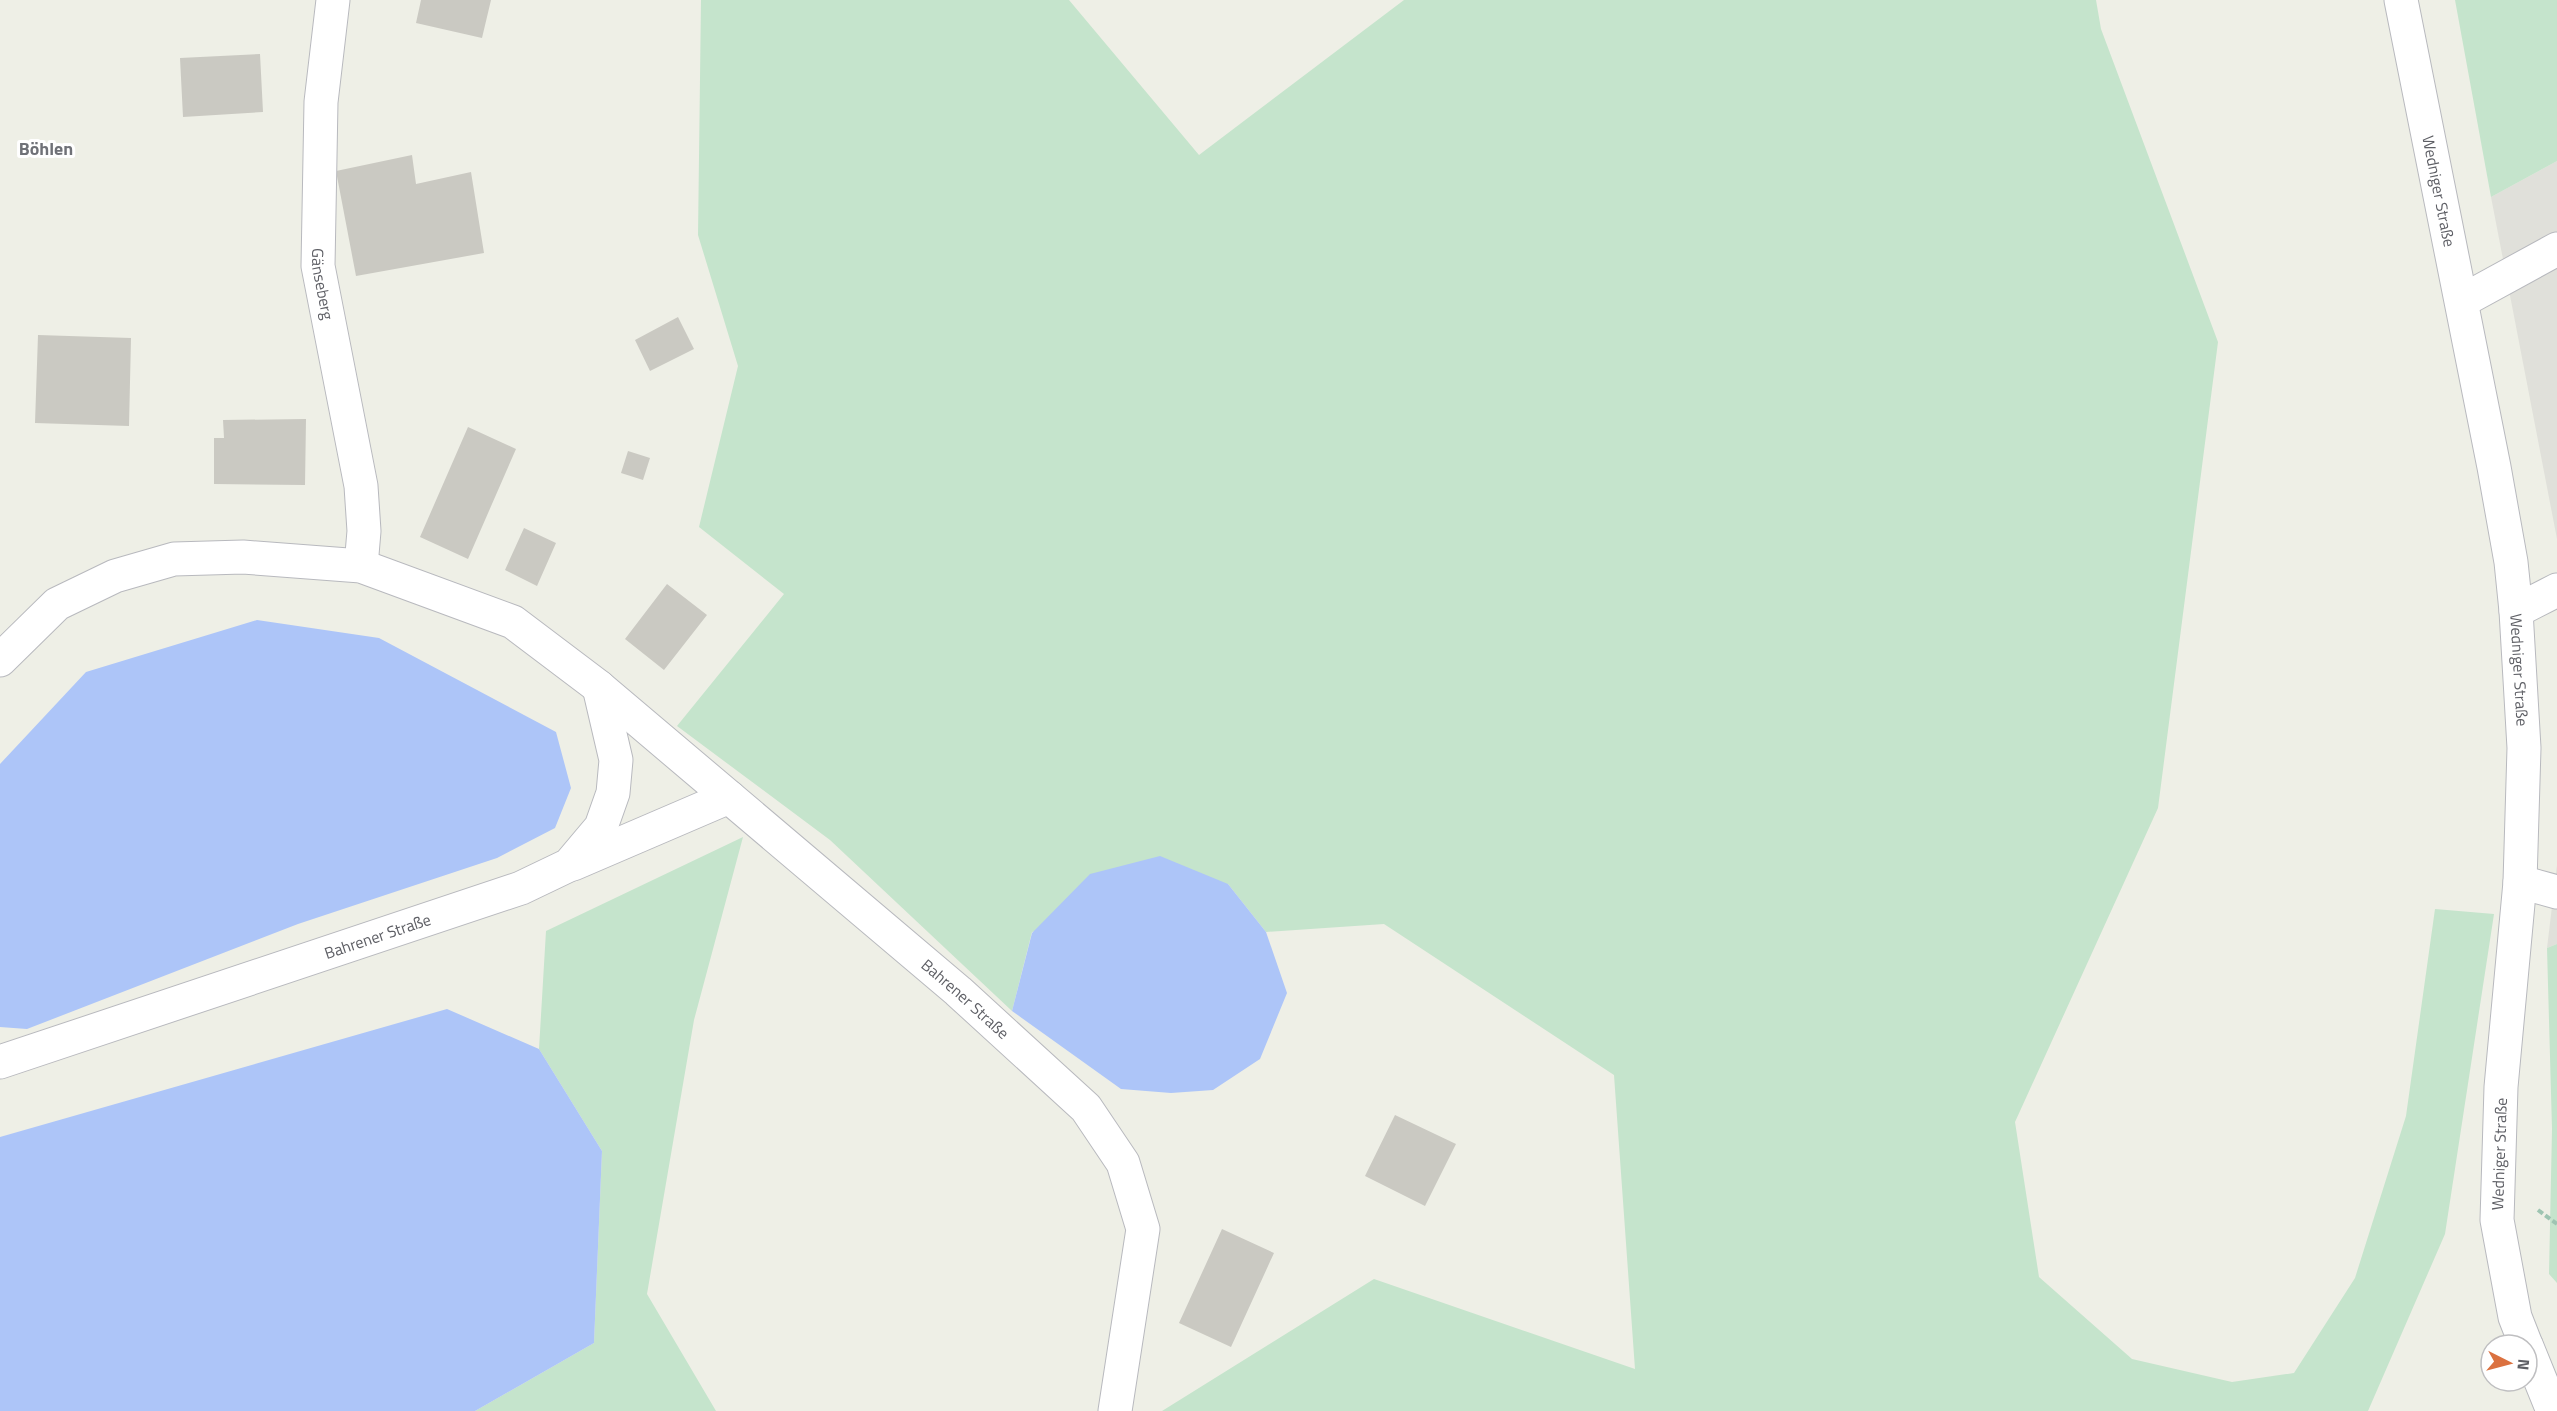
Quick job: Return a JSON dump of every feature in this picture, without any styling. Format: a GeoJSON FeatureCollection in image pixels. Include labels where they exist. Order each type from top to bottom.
{"type":"FeatureCollection","features":[{"type":"Feature","properties":{"kind":"street","name":"Gänseberg"},"geometry":{"type":"LineString","coordinates":[[333,0],[321,102],[318,266],[361,486],[364,531],[361,566]]}},
{"type":"Feature","properties":{"kind":"street","name":"Wedniger Straße"},"geometry":{"type":"LineString","coordinates":[[2401,0],[2462,301],[2511,562],[2516,610],[2524,748],[2520,882],[2501,1087],[2497,1220],[2515,1317],[2522,1333]]}},
{"type":"Feature","properties":{"kind":"street"},"geometry":{"type":"LineString","coordinates":[[2462,301],[2557,249]]}},
{"type":"Feature","properties":{"kind":"street","name":"Bahrener Straße"},"geometry":{"type":"LineString","coordinates":[[0,660],[57,604],[115,576],[174,559],[243,557],[361,566],[513,622],[599,687],[729,797],[958,992],[1086,1108],[1123,1164],[1143,1229],[1115,1411]]}},
{"type":"Feature","properties":{"kind":"street"},"geometry":{"type":"LineString","coordinates":[[2516,610],[2557,590]]}},
{"type":"Feature","properties":{"kind":"street","name":"Bahrener Straße"},"geometry":{"type":"LineString","coordinates":[[0,1062],[521,888],[569,866],[601,827],[613,793],[616,760],[599,687]]}},
{"type":"Feature","properties":{"kind":"street"},"geometry":{"type":"LineString","coordinates":[[569,866],[729,797]]}},
{"type":"Feature","properties":{"kind":"street"},"geometry":{"type":"LineString","coordinates":[[2520,882],[2557,892]]}},
{"type":"Feature","properties":{"kind":"street","name":"Wedniger Straße"},"geometry":{"type":"LineString","coordinates":[[2539,1376],[2553,1411]]}},
{"type":"Feature","properties":{"kind":"shaded area"},"geometry":{"type":"Polygon","coordinates":[[[2557,161],[2557,539],[2491,197],[2557,161]]]}},
{"type":"Feature","properties":{"kind":"shaded area"},"geometry":{"type":"Polygon","coordinates":[[[2557,865],[2557,944],[2547,948],[2557,865]]]}},
{"type":"Feature","properties":{"kind":"green space"},"geometry":{"type":"Polygon","coordinates":[[[701,0],[1069,0],[1199,155],[1404,0],[2096,0],[2101,29],[2218,342],[2158,808],[2015,1122],[2039,1277],[2132,1359],[2232,1382],[2294,1373],[2355,1278],[2406,1116],[2435,909],[2494,914],[2445,1234],[2368,1411],[1162,1411],[1374,1279],[1635,1369],[1614,1075],[1384,924],[1266,932],[1228,884],[1032,932],[1012,1011],[830,840],[677,726],[784,594],[699,527],[738,366],[698,235],[701,0]]]}},
{"type":"Feature","properties":{"kind":"green space"},"geometry":{"type":"Polygon","coordinates":[[[2455,0],[2557,0],[2557,161],[2491,197],[2455,0]]]}},
{"type":"Feature","properties":{"kind":"green space"},"geometry":{"type":"Polygon","coordinates":[[[743,837],[694,1020],[647,1294],[716,1411],[475,1411],[594,1343],[602,1151],[539,1049],[546,931],[743,837]]]}},
{"type":"Feature","properties":{"kind":"green space"},"geometry":{"type":"Polygon","coordinates":[[[2557,944],[2557,1283],[2549,1274],[2552,1129],[2547,948],[2557,944]]]}},
{"type":"Feature","properties":{"kind":"water"},"geometry":{"type":"Polygon","coordinates":[[[257,620],[379,638],[556,732],[571,788],[555,828],[497,858],[298,924],[27,1029],[0,1027],[0,764],[86,672],[257,620]]]}},
{"type":"Feature","properties":{"kind":"water"},"geometry":{"type":"Polygon","coordinates":[[[1160,856],[1228,884],[1266,932],[1287,993],[1260,1059],[1213,1090],[1171,1093],[1121,1089],[1012,1011],[1032,933],[1090,874],[1160,856]]]}},
{"type":"Feature","properties":{"kind":"water"},"geometry":{"type":"Polygon","coordinates":[[[447,1009],[539,1049],[602,1151],[594,1343],[475,1411],[0,1411],[0,1137],[447,1009]]]}},
{"type":"Feature","properties":{"kind":"building"},"geometry":{"type":"Polygon","coordinates":[[[421,0],[491,0],[482,38],[416,23],[421,0]]]}},
{"type":"Feature","properties":{"kind":"building"},"geometry":{"type":"Polygon","coordinates":[[[260,54],[263,112],[183,117],[180,58],[260,54]]]}},
{"type":"Feature","properties":{"kind":"building"},"geometry":{"type":"Polygon","coordinates":[[[412,155],[416,184],[471,172],[484,253],[356,276],[336,171],[412,155]]]}},
{"type":"Feature","properties":{"kind":"building"},"geometry":{"type":"Polygon","coordinates":[[[678,317],[694,349],[650,371],[635,340],[678,317]]]}},
{"type":"Feature","properties":{"kind":"building"},"geometry":{"type":"Polygon","coordinates":[[[38,335],[131,338],[129,426],[35,423],[38,335]]]}},
{"type":"Feature","properties":{"kind":"building"},"geometry":{"type":"Polygon","coordinates":[[[306,419],[305,485],[214,484],[214,438],[224,438],[223,420],[306,419]]]}},
{"type":"Feature","properties":{"kind":"building"},"geometry":{"type":"Polygon","coordinates":[[[468,427],[516,449],[468,559],[420,537],[468,427]]]}},
{"type":"Feature","properties":{"kind":"building"},"geometry":{"type":"Polygon","coordinates":[[[628,451],[650,458],[643,480],[621,473],[628,451]]]}},
{"type":"Feature","properties":{"kind":"building"},"geometry":{"type":"Polygon","coordinates":[[[524,528],[556,543],[537,586],[505,570],[524,528]]]}},
{"type":"Feature","properties":{"kind":"building"},"geometry":{"type":"Polygon","coordinates":[[[667,584],[707,615],[664,670],[625,639],[667,584]]]}},
{"type":"Feature","properties":{"kind":"building"},"geometry":{"type":"Polygon","coordinates":[[[1395,1115],[1456,1144],[1425,1206],[1365,1176],[1395,1115]]]}},
{"type":"Feature","properties":{"kind":"building"},"geometry":{"type":"Polygon","coordinates":[[[1222,1229],[1274,1253],[1231,1347],[1179,1323],[1222,1229]]]}},
{"type":"Feature","properties":{"kind":"district","name":"Böhlen"},"geometry":{"type":"Point","coordinates":[46,149]}}]}
